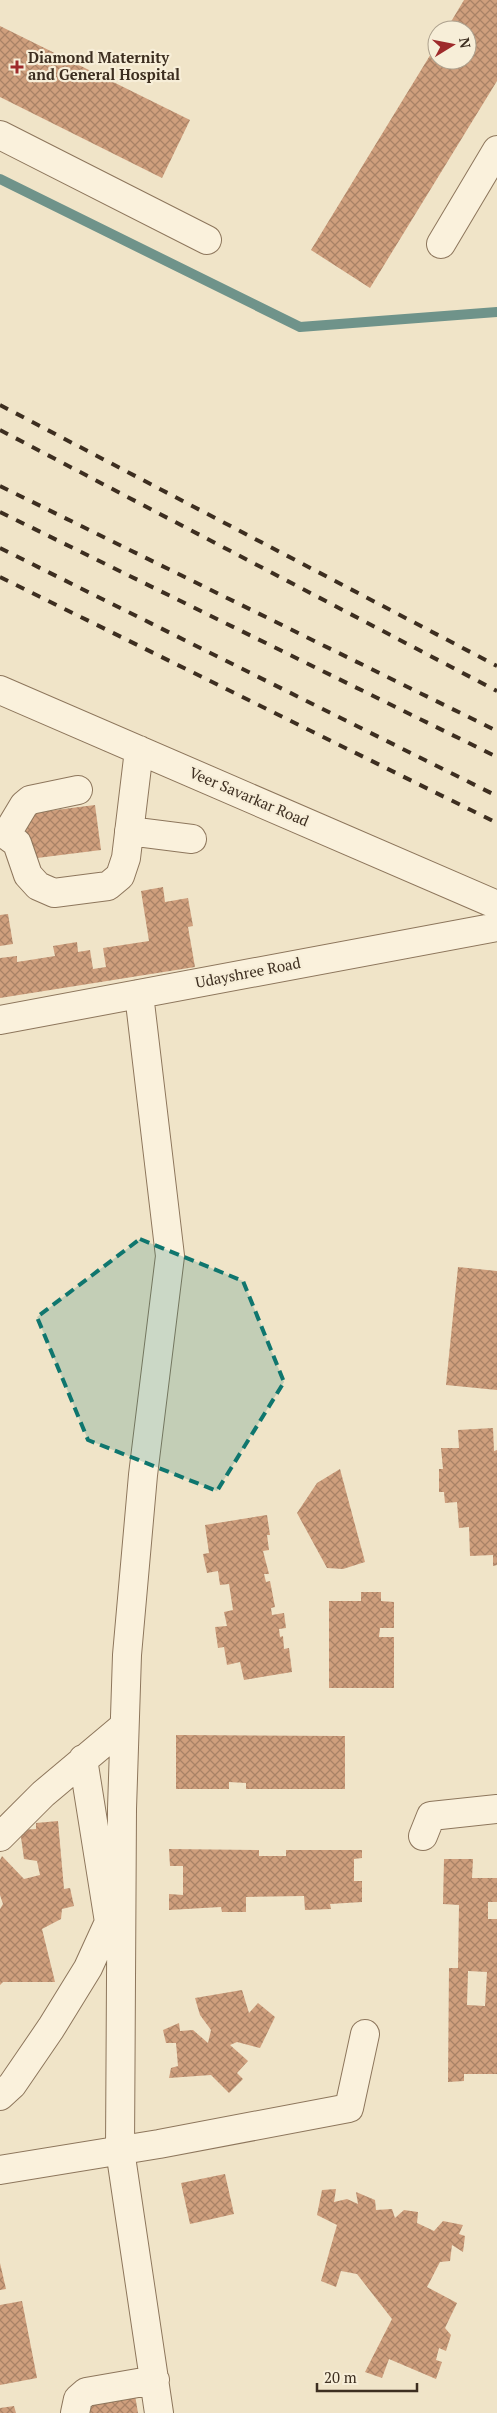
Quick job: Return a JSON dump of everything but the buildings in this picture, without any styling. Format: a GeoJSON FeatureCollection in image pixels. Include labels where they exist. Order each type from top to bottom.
{"type":"FeatureCollection","features":[{"type":"Feature","properties":{"kind":"street"},"geometry":{"type":"LineString","coordinates":[[0,135],[207,240]]}},
{"type":"Feature","properties":{"kind":"street"},"geometry":{"type":"LineString","coordinates":[[441,244],[497,150]]}},
{"type":"Feature","properties":{"kind":"street","name":"Veer Savarkar Road"},"geometry":{"type":"LineString","coordinates":[[0,690],[497,905]]}},
{"type":"Feature","properties":{"kind":"street"},"geometry":{"type":"LineString","coordinates":[[78,790],[30,800],[24,804],[3,834],[17,843],[28,875],[38,886],[54,893],[108,886],[120,876],[126,858],[139,750]]}},
{"type":"Feature","properties":{"kind":"street"},"geometry":{"type":"LineString","coordinates":[[129,831],[192,839]]}},
{"type":"Feature","properties":{"kind":"street","name":"Udayshree Road"},"geometry":{"type":"LineString","coordinates":[[0,1020],[497,927]]}},
{"type":"Feature","properties":{"kind":"street"},"geometry":{"type":"LineString","coordinates":[[140,994],[170,1256],[143,1475],[127,1655],[124,1726],[120,2150],[146,2382],[142,2413]]}},
{"type":"Feature","properties":{"kind":"street"},"geometry":{"type":"LineString","coordinates":[[0,1836],[43,1794],[124,1726]]}},
{"type":"Feature","properties":{"kind":"street"},"geometry":{"type":"LineString","coordinates":[[0,2096],[12,2086],[51,2028],[88,1968],[109,1922],[83,1759]]}},
{"type":"Feature","properties":{"kind":"street"},"geometry":{"type":"LineString","coordinates":[[423,1836],[431,1816],[497,1809]]}},
{"type":"Feature","properties":{"kind":"street"},"geometry":{"type":"LineString","coordinates":[[0,2170],[349,2108],[365,2034]]}},
{"type":"Feature","properties":{"kind":"street"},"geometry":{"type":"LineString","coordinates":[[74,2413],[78,2399],[86,2392],[146,2382]]}},
{"type":"Feature","properties":{"kind":"street"},"geometry":{"type":"LineString","coordinates":[[146,2382],[159,2413]]}},
{"type":"Feature","properties":{"kind":"highlighted area"},"geometry":{"type":"Polygon","coordinates":[[[140,1239],[243,1281],[284,1382],[217,1491],[88,1440],[37,1317],[140,1239]]]}},
{"type":"Feature","properties":{"kind":"waterway"},"geometry":{"type":"LineString","coordinates":[[0,179],[300,327],[497,312]]}},
{"type":"Feature","properties":{"kind":"railway"},"geometry":{"type":"LineString","coordinates":[[0,405],[497,666]]}},
{"type":"Feature","properties":{"kind":"railway"},"geometry":{"type":"LineString","coordinates":[[0,430],[497,691]]}},
{"type":"Feature","properties":{"kind":"railway"},"geometry":{"type":"LineString","coordinates":[[0,486],[497,731]]}},
{"type":"Feature","properties":{"kind":"railway"},"geometry":{"type":"LineString","coordinates":[[0,512],[497,757]]}},
{"type":"Feature","properties":{"kind":"railway"},"geometry":{"type":"LineString","coordinates":[[0,548],[497,796]]}},
{"type":"Feature","properties":{"kind":"railway"},"geometry":{"type":"LineString","coordinates":[[0,577],[497,823]]}},
{"type":"Feature","properties":{"kind":"place","name":"Diamond Maternity and General Hospital"},"geometry":{"type":"Point","coordinates":[17,67]}}]}
